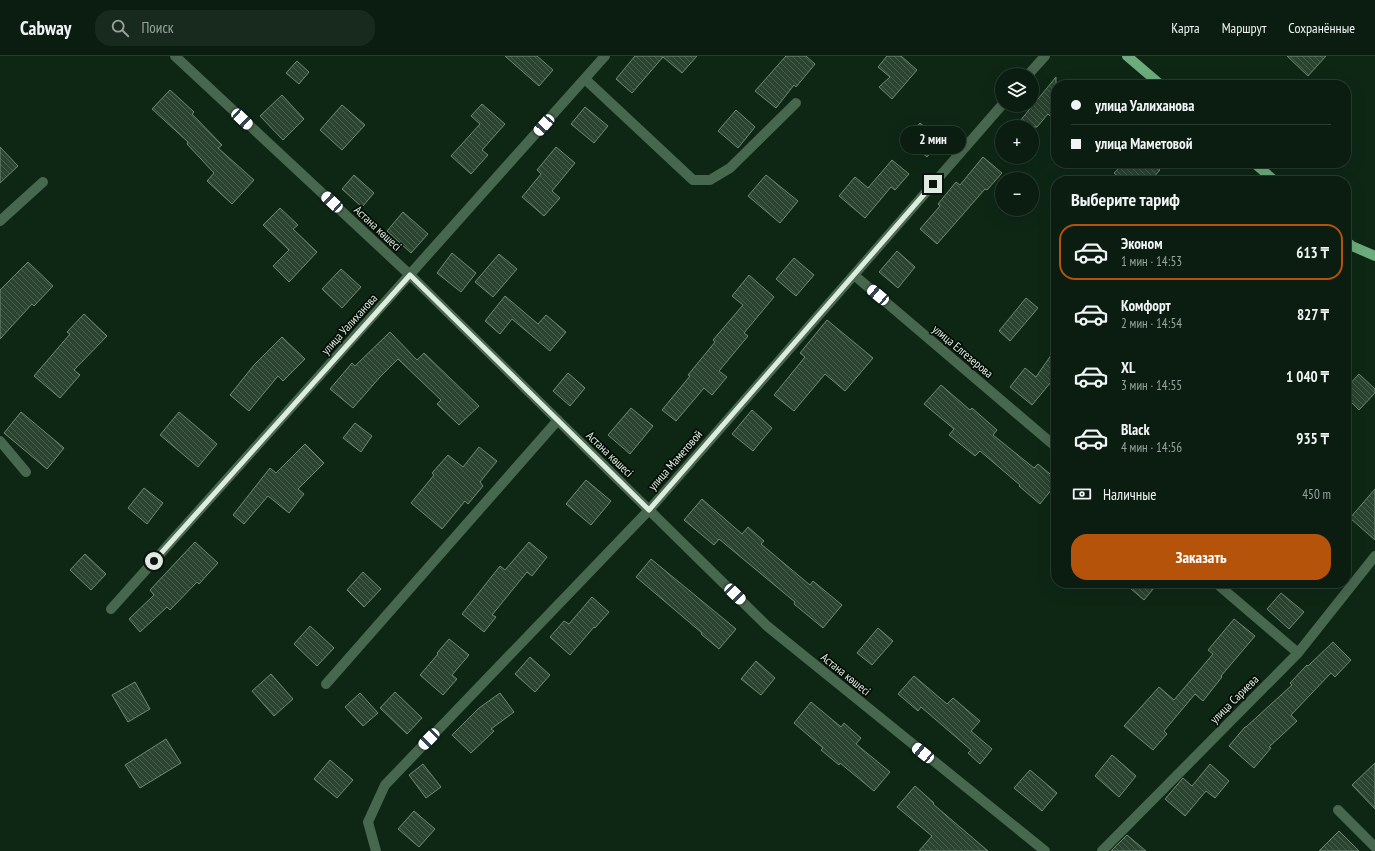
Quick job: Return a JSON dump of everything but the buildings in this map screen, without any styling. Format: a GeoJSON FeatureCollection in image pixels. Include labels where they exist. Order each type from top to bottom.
{"type":"FeatureCollection","features":[{"type":"Feature","properties":{"kind":"main road"},"geometry":{"type":"LineString","coordinates":[[1127,56],[1155,80]]}},
{"type":"Feature","properties":{"kind":"main road"},"geometry":{"type":"LineString","coordinates":[[1260,168],[1269,176]]}},
{"type":"Feature","properties":{"kind":"main road"},"geometry":{"type":"LineString","coordinates":[[1351,245],[1375,256]]}},
{"type":"Feature","properties":{"kind":"street","name":"Астана көшесі"},"geometry":{"type":"LineString","coordinates":[[175,56],[410,275],[767,626],[1044,851]]}},
{"type":"Feature","properties":{"kind":"street","name":"улица Уалиханова"},"geometry":{"type":"LineString","coordinates":[[111,609],[605,56]]}},
{"type":"Feature","properties":{"kind":"street"},"geometry":{"type":"LineString","coordinates":[[1034,68],[1045,56]]}},
{"type":"Feature","properties":{"kind":"street"},"geometry":{"type":"LineString","coordinates":[[585,78],[693,180],[710,180],[730,168],[796,104]]}},
{"type":"Feature","properties":{"kind":"street","name":"улица Маметовой"},"geometry":{"type":"LineString","coordinates":[[376,851],[368,822],[385,785],[649,510],[996,112]]}},
{"type":"Feature","properties":{"kind":"street"},"geometry":{"type":"LineString","coordinates":[[0,221],[43,182]]}},
{"type":"Feature","properties":{"kind":"street","name":"улица Елгезерова"},"geometry":{"type":"LineString","coordinates":[[854,275],[1051,443]]}},
{"type":"Feature","properties":{"kind":"street"},"geometry":{"type":"LineString","coordinates":[[326,684],[558,420]]}},
{"type":"Feature","properties":{"kind":"street"},"geometry":{"type":"LineString","coordinates":[[0,441],[26,472]]}},
{"type":"Feature","properties":{"kind":"street","name":"улица Сариева"},"geometry":{"type":"LineString","coordinates":[[1351,586],[1375,556]]}},
{"type":"Feature","properties":{"kind":"street"},"geometry":{"type":"LineString","coordinates":[[1222,588],[1298,653]]}},
{"type":"Feature","properties":{"kind":"street","name":"улица Сариева"},"geometry":{"type":"LineString","coordinates":[[1102,851],[1298,653],[1350,588]]}},
{"type":"Feature","properties":{"kind":"street"},"geometry":{"type":"LineString","coordinates":[[1338,810],[1375,847]]}},
{"type":"Feature","properties":{"kind":"route"},"geometry":{"type":"LineString","coordinates":[[154,561],[410,275],[649,510],[933,184]]}}]}
